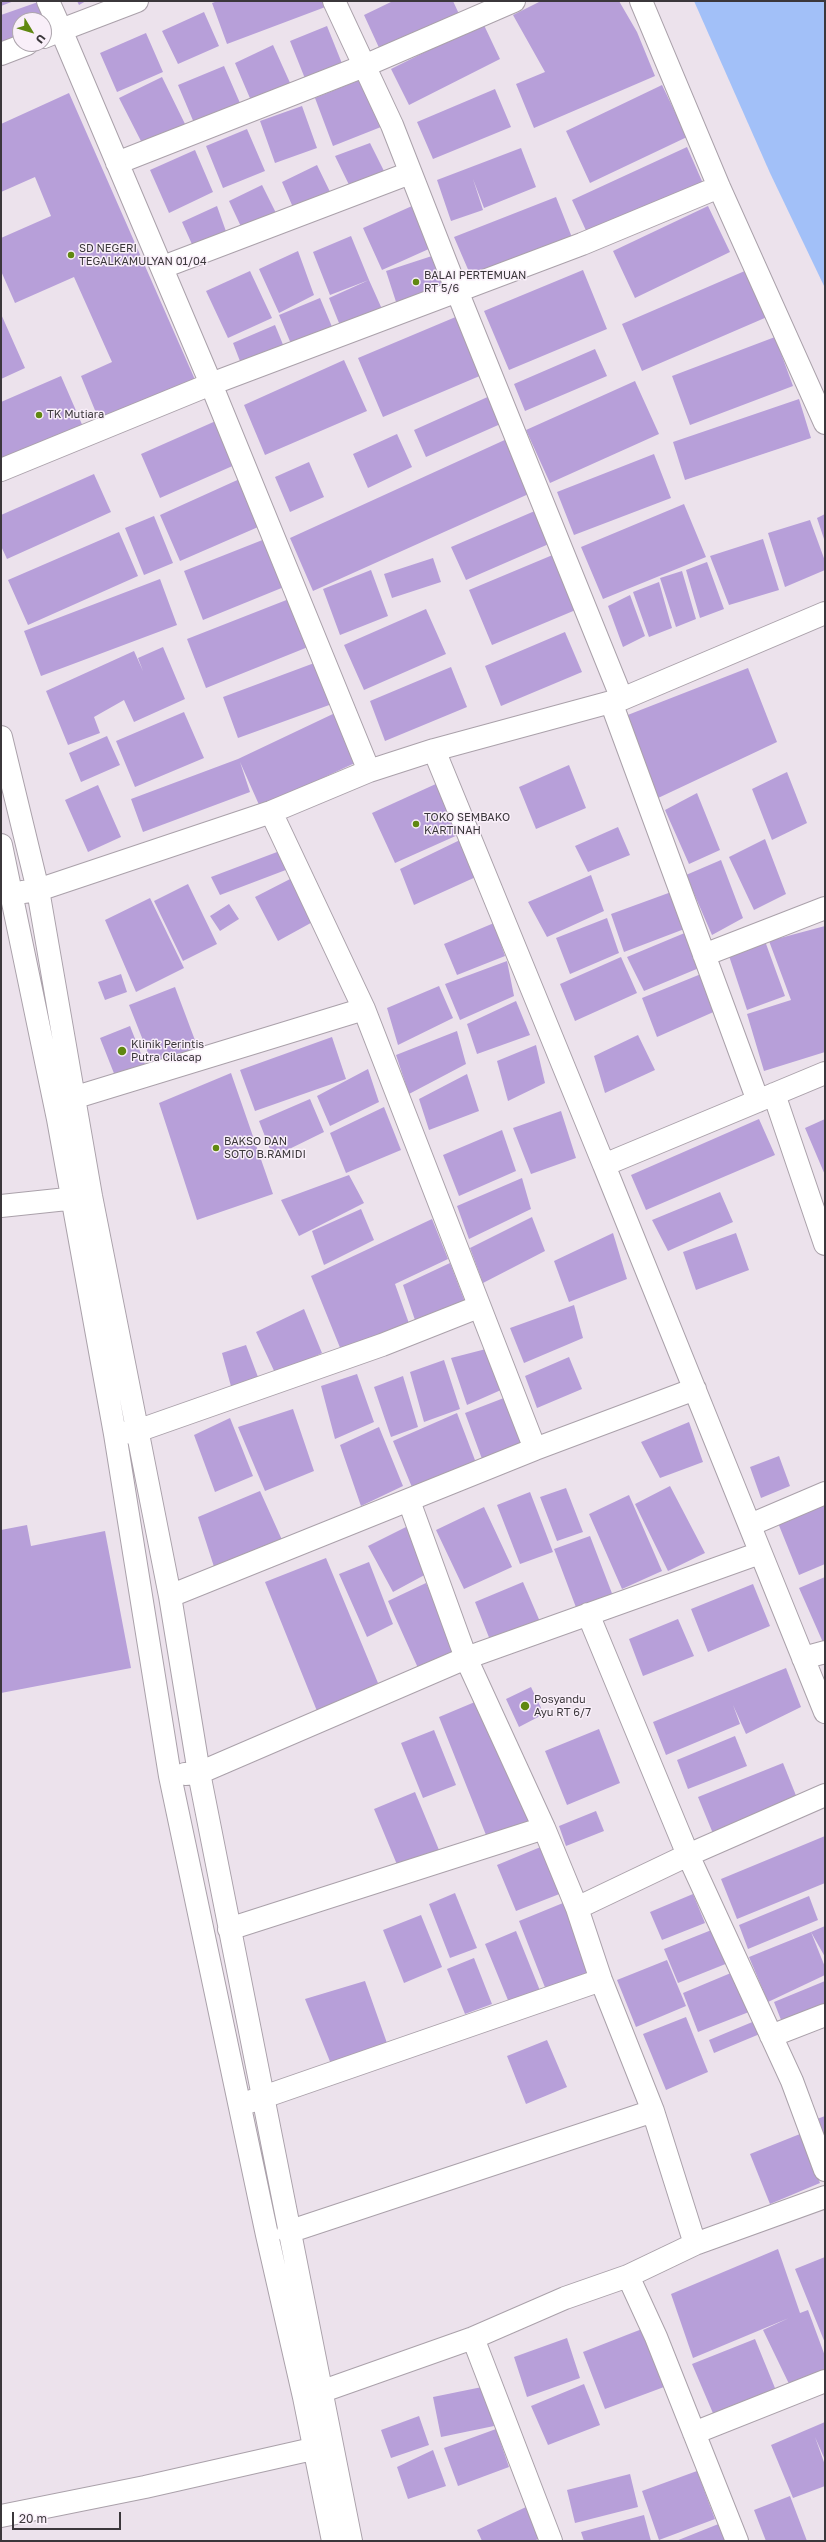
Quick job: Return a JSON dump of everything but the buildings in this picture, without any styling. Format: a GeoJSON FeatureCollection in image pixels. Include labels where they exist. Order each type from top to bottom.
{"type":"FeatureCollection","features":[{"type":"Feature","properties":{"kind":"street"},"geometry":{"type":"LineString","coordinates":[[48,1],[49,12]]}},
{"type":"Feature","properties":{"kind":"street"},"geometry":{"type":"LineString","coordinates":[[137,1],[52,34],[117,163],[163,268],[212,384],[369,771]]}},
{"type":"Feature","properties":{"kind":"street"},"geometry":{"type":"LineString","coordinates":[[334,1],[392,125],[616,700],[704,955],[766,1098],[825,1244]]}},
{"type":"Feature","properties":{"kind":"street"},"geometry":{"type":"LineString","coordinates":[[117,163],[364,66],[514,1]]}},
{"type":"Feature","properties":{"kind":"street"},"geometry":{"type":"LineString","coordinates":[[641,1],[719,187],[825,423]]}},
{"type":"Feature","properties":{"kind":"street"},"geometry":{"type":"LineString","coordinates":[[1,54],[12,50]]}},
{"type":"Feature","properties":{"kind":"street"},"geometry":{"type":"LineString","coordinates":[[163,268],[410,173]]}},
{"type":"Feature","properties":{"kind":"street"},"geometry":{"type":"LineString","coordinates":[[1,470],[212,384],[582,244],[719,187]]}},
{"type":"Feature","properties":{"kind":"street"},"geometry":{"type":"LineString","coordinates":[[13,893],[38,890],[271,812],[369,771],[434,750],[616,700],[825,612]]}},
{"type":"Feature","properties":{"kind":"street"},"geometry":{"type":"LineString","coordinates":[[1,737],[38,890],[73,1098],[81,1198],[115,1434],[170,1776],[239,2104],[312,2396],[323,2446],[350,2541]]}},
{"type":"Feature","properties":{"kind":"street"},"geometry":{"type":"LineString","coordinates":[[434,750],[604,1165],[825,1712]]}},
{"type":"Feature","properties":{"kind":"street"},"geometry":{"type":"LineString","coordinates":[[271,812],[364,1009],[478,1307],[535,1449]]}},
{"type":"Feature","properties":{"kind":"street"},"geometry":{"type":"LineString","coordinates":[[1,845],[13,893],[58,1119],[81,1198],[137,1431],[170,1596],[199,1773],[264,2098],[288,2232],[312,2396]]}},
{"type":"Feature","properties":{"kind":"street"},"geometry":{"type":"LineString","coordinates":[[704,955],[825,908]]}},
{"type":"Feature","properties":{"kind":"street"},"geometry":{"type":"LineString","coordinates":[[73,1098],[364,1009]]}},
{"type":"Feature","properties":{"kind":"street"},"geometry":{"type":"LineString","coordinates":[[604,1165],[825,1073]]}},
{"type":"Feature","properties":{"kind":"street"},"geometry":{"type":"LineString","coordinates":[[1,1206],[81,1198]]}},
{"type":"Feature","properties":{"kind":"street"},"geometry":{"type":"LineString","coordinates":[[115,1434],[137,1431],[382,1346],[478,1307]]}},
{"type":"Feature","properties":{"kind":"street"},"geometry":{"type":"LineString","coordinates":[[170,1596],[535,1449],[694,1389]]}},
{"type":"Feature","properties":{"kind":"street"},"geometry":{"type":"LineString","coordinates":[[750,1525],[825,1493]]}},
{"type":"Feature","properties":{"kind":"street"},"geometry":{"type":"LineString","coordinates":[[409,1501],[466,1658],[544,1828],[577,1908],[601,1980],[653,2111],[695,2244]]}},
{"type":"Feature","properties":{"kind":"street"},"geometry":{"type":"LineString","coordinates":[[170,1776],[199,1773],[466,1658],[760,1553]]}},
{"type":"Feature","properties":{"kind":"street"},"geometry":{"type":"LineString","coordinates":[[588,1614],[688,1856],[792,2081],[825,2170]]}},
{"type":"Feature","properties":{"kind":"street"},"geometry":{"type":"LineString","coordinates":[[803,1658],[825,1652]]}},
{"type":"Feature","properties":{"kind":"street"},"geometry":{"type":"LineString","coordinates":[[577,1908],[688,1856],[825,1795]]}},
{"type":"Feature","properties":{"kind":"street"},"geometry":{"type":"LineString","coordinates":[[229,1929],[544,1828]]}},
{"type":"Feature","properties":{"kind":"street"},"geometry":{"type":"LineString","coordinates":[[239,2104],[264,2098],[601,1980]]}},
{"type":"Feature","properties":{"kind":"street"},"geometry":{"type":"LineString","coordinates":[[771,2036],[825,2015]]}},
{"type":"Feature","properties":{"kind":"street"},"geometry":{"type":"LineString","coordinates":[[288,2232],[653,2111]]}},
{"type":"Feature","properties":{"kind":"street"},"geometry":{"type":"LineString","coordinates":[[312,2396],[473,2338],[558,2301],[628,2276],[695,2244],[825,2197]]}},
{"type":"Feature","properties":{"kind":"street"},"geometry":{"type":"LineString","coordinates":[[628,2276],[656,2337],[737,2541]]}},
{"type":"Feature","properties":{"kind":"street"},"geometry":{"type":"LineString","coordinates":[[473,2338],[551,2541]]}},
{"type":"Feature","properties":{"kind":"street"},"geometry":{"type":"LineString","coordinates":[[694,2433],[825,2381]]}},
{"type":"Feature","properties":{"kind":"street"},"geometry":{"type":"LineString","coordinates":[[1,2516],[145,2487],[323,2446]]}},
{"type":"Feature","properties":{"kind":"street"},"geometry":{"type":"LineString","coordinates":[[323,2446],[333,2541]]}},
{"type":"Feature","properties":{"kind":"water"},"geometry":{"type":"Polygon","coordinates":[[[694,1],[825,1],[825,288],[770,173],[694,1]]]}},
{"type":"Feature","properties":{"kind":"place","name":"SD NEGERI TEGALKAMULYAN 01/04"},"geometry":{"type":"Point","coordinates":[71,255]}},
{"type":"Feature","properties":{"kind":"place","name":"BALAI PERTEMUAN RT 5/6"},"geometry":{"type":"Point","coordinates":[416,282]}},
{"type":"Feature","properties":{"kind":"place","name":"TK Mutiara"},"geometry":{"type":"Point","coordinates":[39,415]}},
{"type":"Feature","properties":{"kind":"place","name":"TOKO SEMBAKO KARTINAH"},"geometry":{"type":"Point","coordinates":[416,824]}},
{"type":"Feature","properties":{"kind":"place","name":"Klinik Perintis Putra Cilacap"},"geometry":{"type":"Point","coordinates":[122,1051]}},
{"type":"Feature","properties":{"kind":"place","name":"BAKSO DAN SOTO B.RAMIDI"},"geometry":{"type":"Point","coordinates":[216,1148]}},
{"type":"Feature","properties":{"kind":"place","name":"Posyandu Ayu RT 6/7"},"geometry":{"type":"Point","coordinates":[525,1706]}}]}
